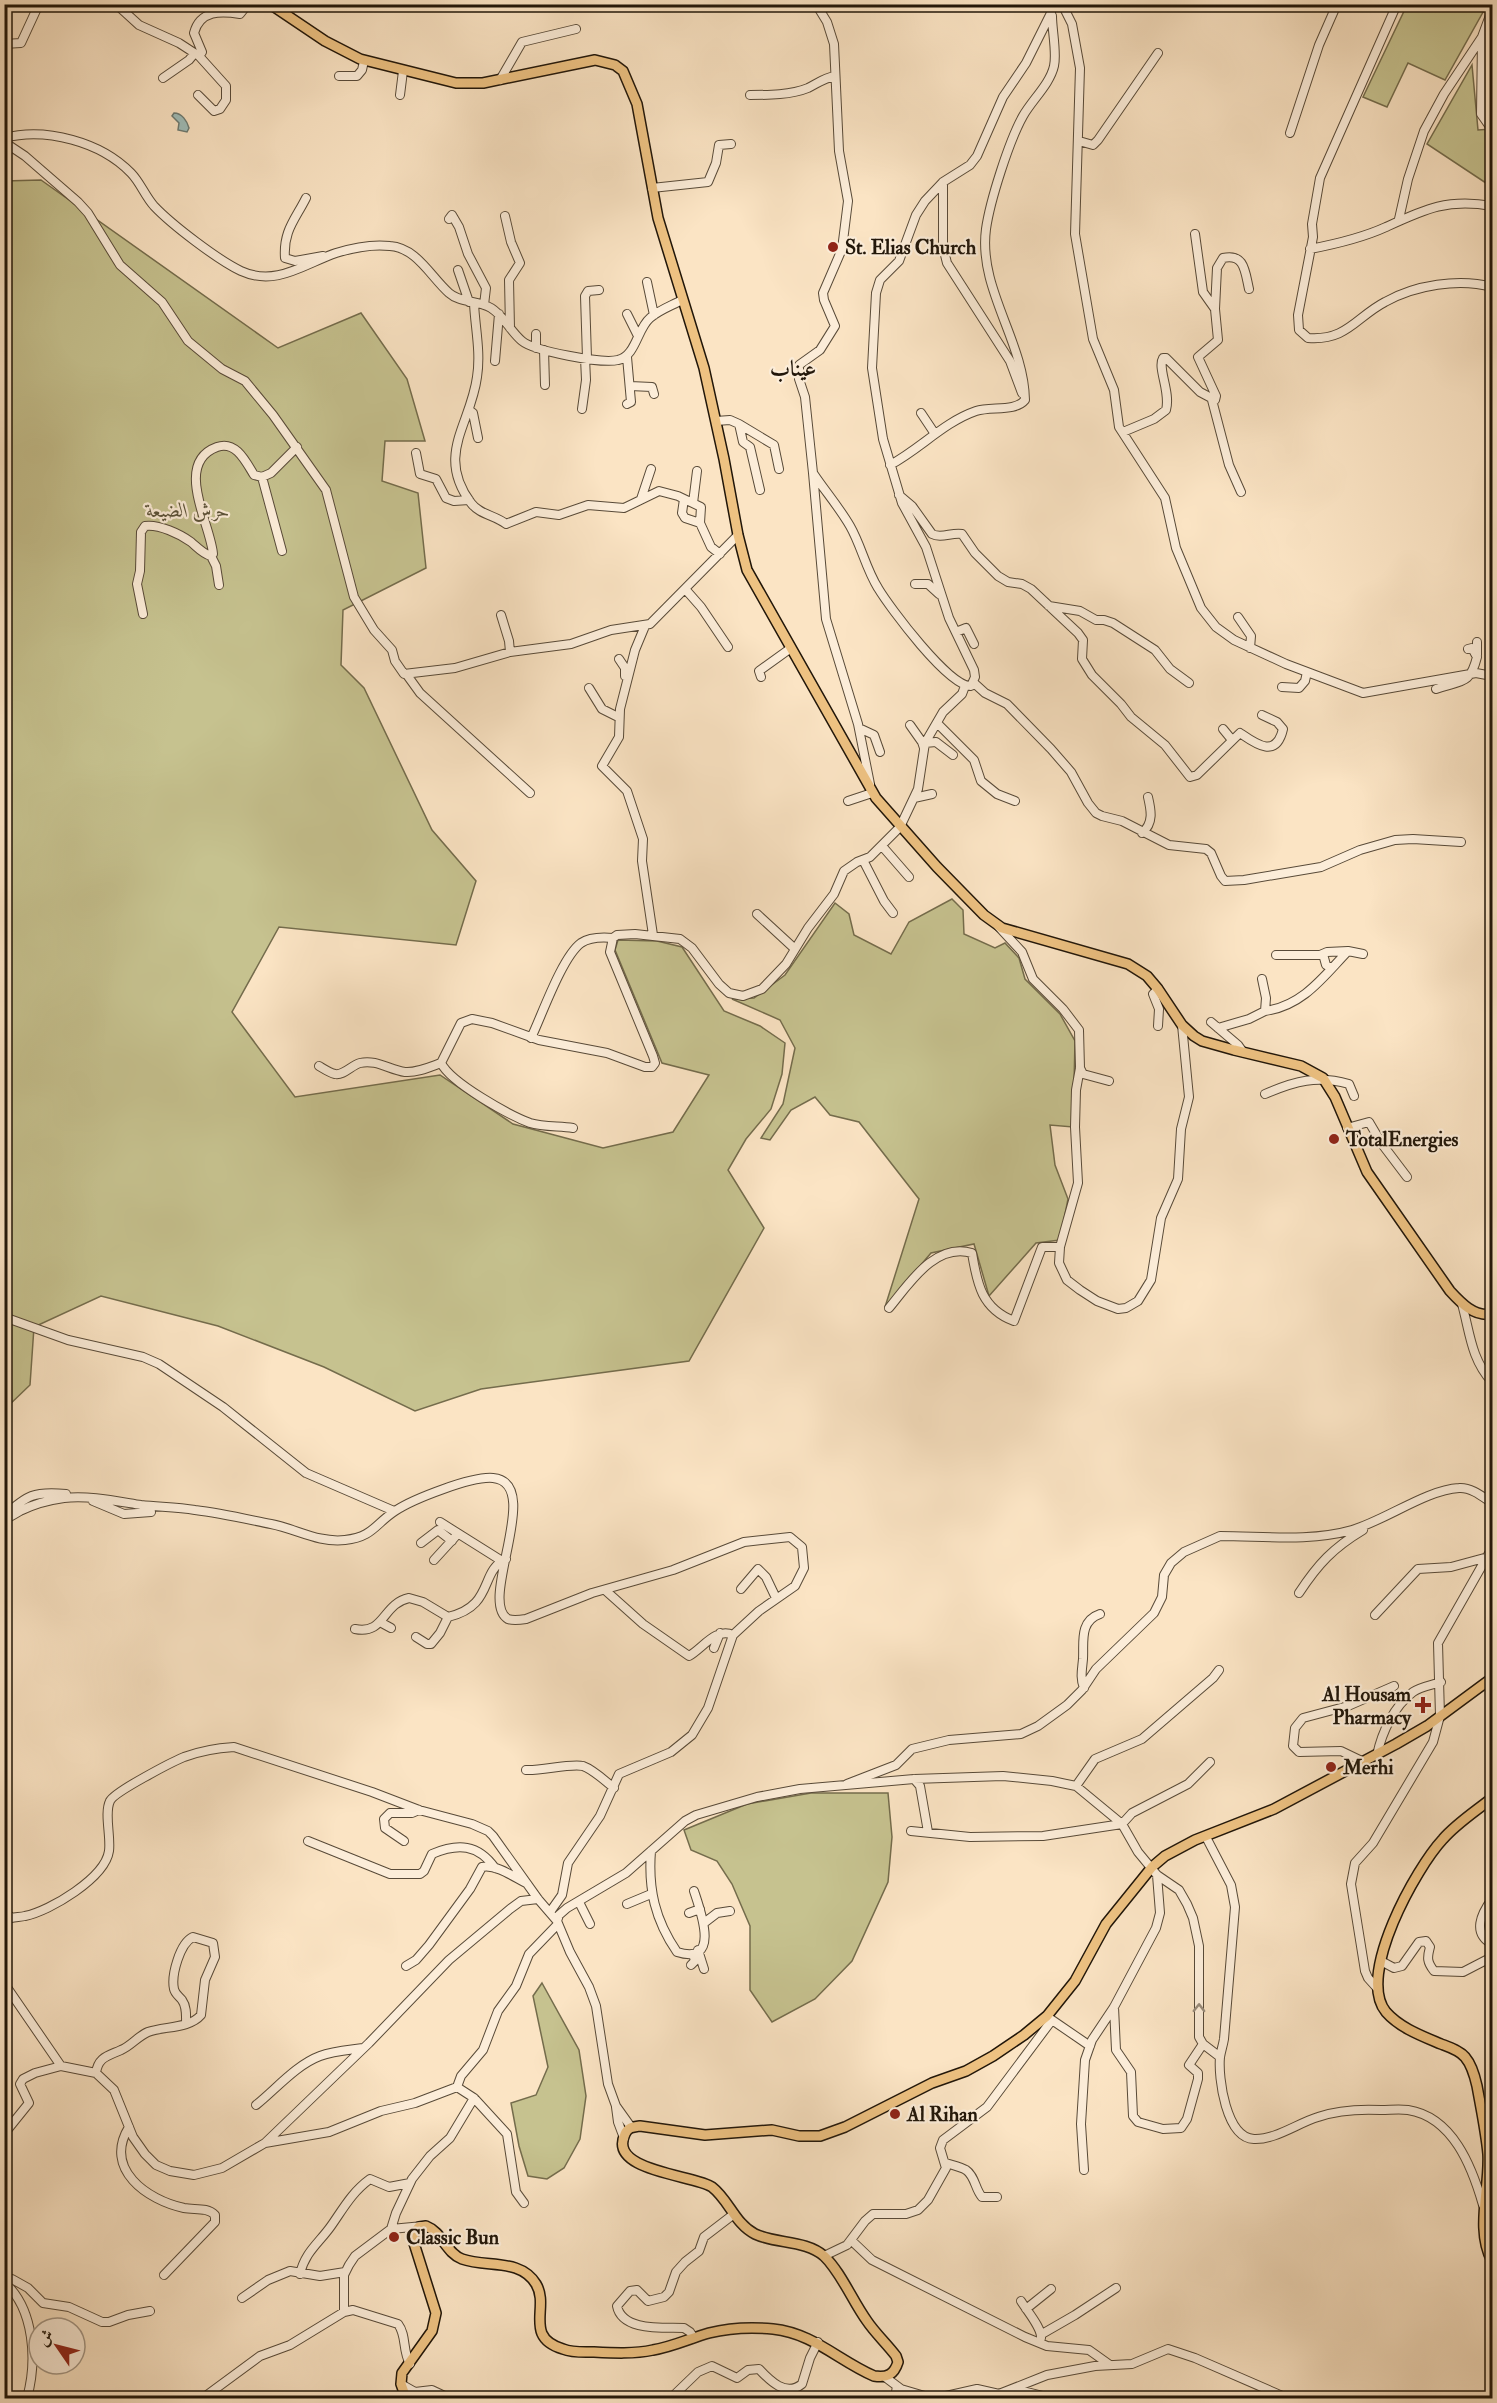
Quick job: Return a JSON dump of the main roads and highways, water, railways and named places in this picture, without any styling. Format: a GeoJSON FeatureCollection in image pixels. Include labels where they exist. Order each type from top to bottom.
{"type":"FeatureCollection","features":[{"type":"Feature","properties":{"kind":"main road"},"geometry":{"type":"LineString","coordinates":[[270,4],[340,50],[364,61],[456,83],[483,83],[589,61],[615,65],[623,71],[637,105],[660,226],[704,368],[738,535],[750,578],[872,792],[900,827],[984,915],[997,925],[1013,933],[1128,964],[1147,976],[1182,1025],[1202,1041],[1301,1066],[1323,1078],[1335,1097],[1367,1172],[1462,1304],[1476,1312],[1492,1314]]}},
{"type":"Feature","properties":{"kind":"main road"},"geometry":{"type":"LineString","coordinates":[[406,2398],[401,2384],[402,2373],[432,2331],[436,2313],[413,2240],[414,2233],[419,2227],[426,2226],[437,2233],[456,2256],[464,2260],[511,2266],[525,2272],[538,2288],[541,2331],[549,2343],[555,2346],[576,2352],[639,2352],[722,2331],[772,2329],[799,2334],[818,2342],[868,2373],[885,2377],[896,2368],[896,2356],[868,2323],[824,2256],[802,2246],[758,2235],[749,2230],[712,2187],[688,2178],[660,2172],[634,2160],[625,2149],[626,2131],[631,2127],[655,2127],[705,2135],[772,2130],[799,2136],[819,2136],[993,2056],[1050,2018],[1075,1982],[1111,1918],[1165,1856],[1274,1809],[1377,1755],[1440,1716],[1492,1678]]}},
{"type":"Feature","properties":{"kind":"main road"},"geometry":{"type":"LineString","coordinates":[[1492,1798],[1443,1838],[1427,1861],[1398,1913],[1381,1961],[1377,1988],[1379,2000],[1394,2019],[1417,2033],[1453,2049],[1464,2056],[1470,2066],[1476,2084],[1488,2153],[1484,2236],[1492,2261]]}},
{"type":"Feature","properties":{"kind":"water"},"geometry":{"type":"Polygon","coordinates":[[[174,113],[179,114],[185,120],[189,128],[187,132],[178,130],[179,123],[172,116],[174,113]]]}},
{"type":"Feature","properties":{"kind":"place","name":"St. Elias Church"},"geometry":{"type":"Point","coordinates":[833,247]}},
{"type":"Feature","properties":{"kind":"place","name":"TotalEnergies"},"geometry":{"type":"Point","coordinates":[1334,1139]}},
{"type":"Feature","properties":{"kind":"place","name":"Al Housam Pharmacy"},"geometry":{"type":"Point","coordinates":[1423,1705]}},
{"type":"Feature","properties":{"kind":"place","name":"Merhi"},"geometry":{"type":"Point","coordinates":[1331,1767]}},
{"type":"Feature","properties":{"kind":"place","name":"Al Rihan"},"geometry":{"type":"Point","coordinates":[895,2114]}},
{"type":"Feature","properties":{"kind":"place","name":"Classic Bun"},"geometry":{"type":"Point","coordinates":[394,2237]}},
{"type":"Feature","properties":{"kind":"district","name":"عيناب"},"geometry":{"type":"Point","coordinates":[793,369]}},
{"type":"Feature","properties":{"kind":"park label","name":"حرش الضيعة"},"geometry":{"type":"Point","coordinates":[188,510]}}]}
